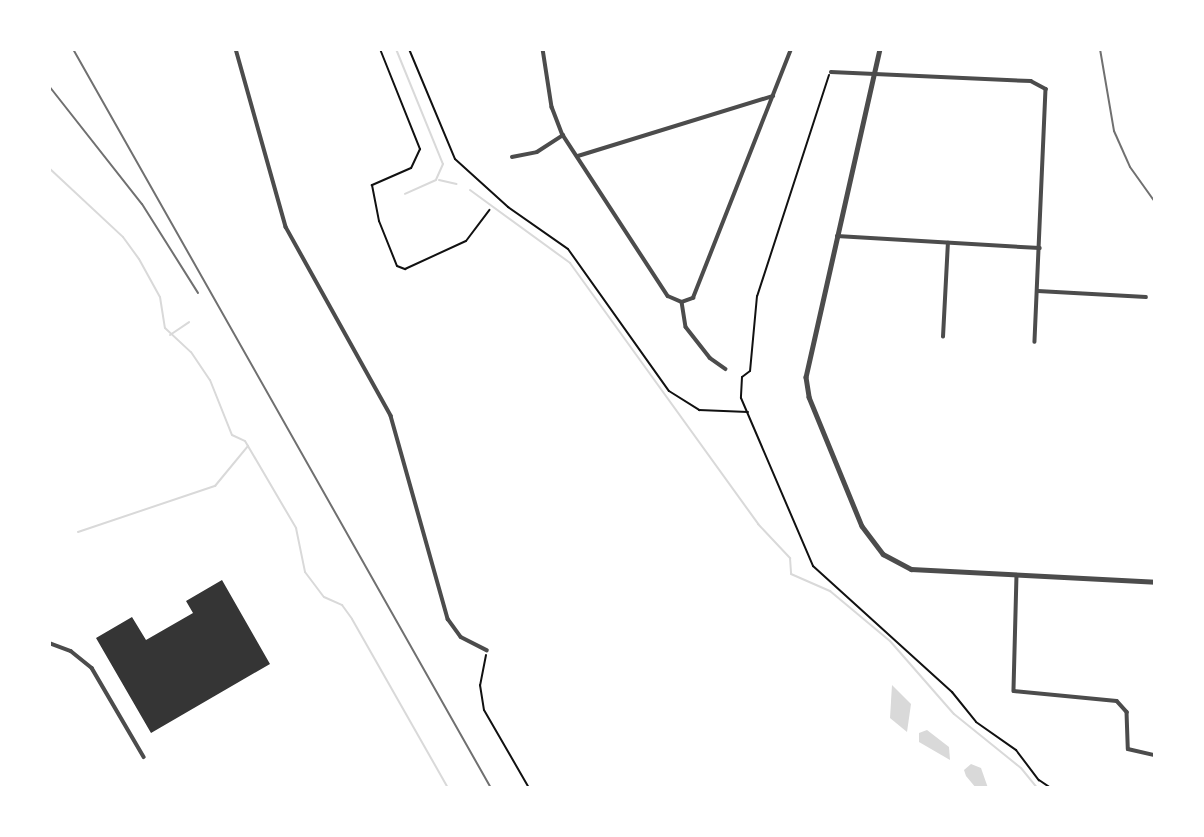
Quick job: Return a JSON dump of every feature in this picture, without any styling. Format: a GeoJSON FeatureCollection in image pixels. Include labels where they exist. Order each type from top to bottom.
{"type":"FeatureCollection","features":[{"type":"Feature","properties":{"kind":"street"},"geometry":{"type":"LineString","coordinates":[[236,49],[286,227],[391,416],[448,619],[461,637],[487,650]]}},
{"type":"Feature","properties":{"kind":"street"},"geometry":{"type":"LineString","coordinates":[[543,49],[551,100],[563,135],[668,296],[682,302],[693,298],[790,49]]}},
{"type":"Feature","properties":{"kind":"street"},"geometry":{"type":"LineString","coordinates":[[880,49],[806,377],[809,397],[862,526],[877,550],[911,569],[1155,582]]}},
{"type":"Feature","properties":{"kind":"street"},"geometry":{"type":"LineString","coordinates":[[831,72],[1042,85],[1049,99],[1035,342]]}},
{"type":"Feature","properties":{"kind":"street"},"geometry":{"type":"LineString","coordinates":[[577,156],[773,96]]}},
{"type":"Feature","properties":{"kind":"street"},"geometry":{"type":"LineString","coordinates":[[512,157],[537,152],[563,135]]}},
{"type":"Feature","properties":{"kind":"street"},"geometry":{"type":"LineString","coordinates":[[837,236],[1040,248]]}},
{"type":"Feature","properties":{"kind":"street"},"geometry":{"type":"LineString","coordinates":[[943,337],[948,243]]}},
{"type":"Feature","properties":{"kind":"street"},"geometry":{"type":"LineString","coordinates":[[1038,291],[1146,297]]}},
{"type":"Feature","properties":{"kind":"street"},"geometry":{"type":"LineString","coordinates":[[682,302],[682,314],[692,336],[710,358],[726,369]]}},
{"type":"Feature","properties":{"kind":"street"},"geometry":{"type":"LineString","coordinates":[[1017,574],[1014,691],[1117,701],[1127,712],[1128,748],[1155,755]]}},
{"type":"Feature","properties":{"kind":"street"},"geometry":{"type":"LineString","coordinates":[[49,643],[71,651],[93,668],[144,757]]}},
{"type":"Feature","properties":{"kind":"path"},"geometry":{"type":"LineString","coordinates":[[380,49],[420,149],[411,168],[372,185],[379,220],[397,265],[405,269],[466,241],[489,211]]}},
{"type":"Feature","properties":{"kind":"path"},"geometry":{"type":"LineString","coordinates":[[409,49],[455,159],[508,207],[568,249],[668,391],[699,410],[749,412]]}},
{"type":"Feature","properties":{"kind":"path"},"geometry":{"type":"LineString","coordinates":[[831,72],[756,302],[750,371],[742,377],[741,398],[813,566],[935,675],[976,722],[1016,750],[1039,780],[1051,788]]}},
{"type":"Feature","properties":{"kind":"path"},"geometry":{"type":"LineString","coordinates":[[487,650],[480,695],[529,788]]}},
{"type":"Feature","properties":{"kind":"shaded area"},"geometry":{"type":"Polygon","coordinates":[[[892,685],[911,704],[907,732],[890,718],[892,685]]]}},
{"type":"Feature","properties":{"kind":"shaded area"},"geometry":{"type":"Polygon","coordinates":[[[927,730],[949,747],[950,760],[919,742],[919,733],[927,730]]]}},
{"type":"Feature","properties":{"kind":"shaded area"},"geometry":{"type":"Polygon","coordinates":[[[971,764],[981,768],[988,788],[976,788],[966,776],[964,770],[971,764]]]}},
{"type":"Feature","properties":{"kind":"building"},"geometry":{"type":"Polygon","coordinates":[[[222,580],[270,664],[151,733],[96,638],[132,617],[146,640],[193,613],[186,601],[222,580]]]}},
{"type":"Feature","properties":{"kind":"waterway"},"geometry":{"type":"LineString","coordinates":[[396,49],[443,164],[436,180],[405,194]]}},
{"type":"Feature","properties":{"kind":"waterway"},"geometry":{"type":"LineString","coordinates":[[49,168],[123,237],[139,259],[160,297],[165,328],[191,352],[210,380],[232,435],[245,441],[296,528],[305,572],[324,597],[342,605],[352,619],[448,788]]}},
{"type":"Feature","properties":{"kind":"waterway"},"geometry":{"type":"LineString","coordinates":[[439,180],[457,184]]}},
{"type":"Feature","properties":{"kind":"waterway"},"geometry":{"type":"LineString","coordinates":[[470,190],[570,263],[758,524],[790,558],[791,574],[830,591],[890,641],[954,714],[1021,768],[1037,788]]}},
{"type":"Feature","properties":{"kind":"waterway"},"geometry":{"type":"LineString","coordinates":[[170,335],[189,322]]}},
{"type":"Feature","properties":{"kind":"waterway"},"geometry":{"type":"LineString","coordinates":[[78,532],[215,486],[248,446]]}},
{"type":"Feature","properties":{"kind":"railway"},"geometry":{"type":"LineString","coordinates":[[73,49],[491,788]]}},
{"type":"Feature","properties":{"kind":"railway"},"geometry":{"type":"LineString","coordinates":[[1100,49],[1114,131],[1130,167],[1155,202]]}},
{"type":"Feature","properties":{"kind":"railway"},"geometry":{"type":"LineString","coordinates":[[49,86],[142,204],[198,293]]}}]}
